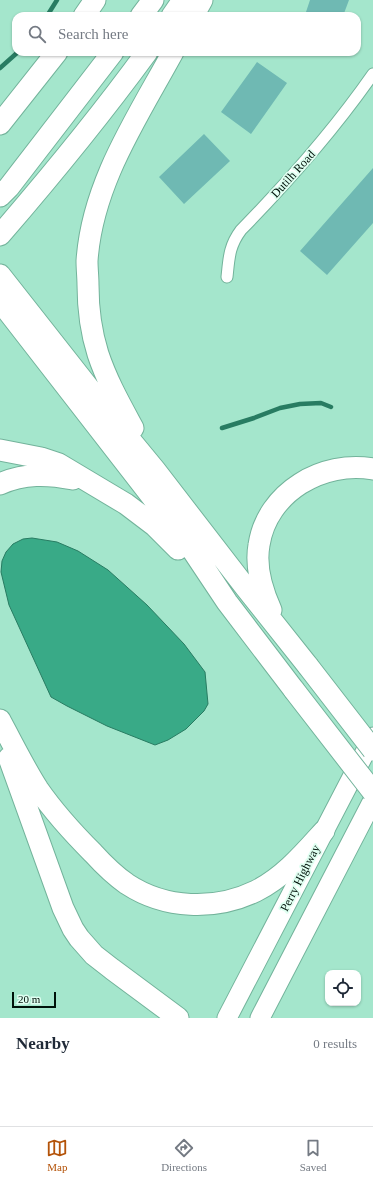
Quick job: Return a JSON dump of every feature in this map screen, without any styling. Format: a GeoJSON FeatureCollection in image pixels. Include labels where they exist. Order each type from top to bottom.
{"type":"FeatureCollection","features":[{"type":"Feature","properties":{"kind":"highway"},"geometry":{"type":"LineString","coordinates":[[87,12],[95,0]]}},
{"type":"Feature","properties":{"kind":"highway"},"geometry":{"type":"LineString","coordinates":[[144,12],[153,0]]}},
{"type":"Feature","properties":{"kind":"highway"},"geometry":{"type":"LineString","coordinates":[[175,12],[183,0]]}},
{"type":"Feature","properties":{"kind":"highway"},"geometry":{"type":"LineString","coordinates":[[195,12],[202,0]]}},
{"type":"Feature","properties":{"kind":"highway"},"geometry":{"type":"LineString","coordinates":[[0,124],[54,56]]}},
{"type":"Feature","properties":{"kind":"highway"},"geometry":{"type":"LineString","coordinates":[[0,196],[110,56]]}},
{"type":"Feature","properties":{"kind":"highway"},"geometry":{"type":"LineString","coordinates":[[0,235],[74,146],[127,80],[144,56]]}},
{"type":"Feature","properties":{"kind":"highway"},"geometry":{"type":"LineString","coordinates":[[155,470],[109,383],[98,354],[91,328],[88,299],[87,262],[90,236],[97,206],[112,164],[172,56]]}},
{"type":"Feature","properties":{"kind":"highway"},"geometry":{"type":"LineString","coordinates":[[1,276],[155,470],[373,750]]}},
{"type":"Feature","properties":{"kind":"highway"},"geometry":{"type":"LineString","coordinates":[[0,301],[187,542],[227,602],[373,792]]}},
{"type":"Feature","properties":{"kind":"highway"},"geometry":{"type":"LineString","coordinates":[[0,450],[42,458],[59,464],[126,504],[155,526],[180,550],[227,602]]}},
{"type":"Feature","properties":{"kind":"highway"},"geometry":{"type":"LineString","coordinates":[[288,640],[266,599],[259,572],[258,546],[261,533],[266,522],[280,500],[302,482],[328,471],[341,468],[353,467],[373,469]]}},
{"type":"Feature","properties":{"kind":"highway"},"geometry":{"type":"LineString","coordinates":[[0,484],[24,476],[48,475],[73,479],[99,487]]}},
{"type":"Feature","properties":{"kind":"highway"},"geometry":{"type":"LineString","coordinates":[[0,720],[27,770],[43,795],[66,825],[116,876],[138,890],[162,900],[182,904],[204,904],[232,900],[245,896],[256,891],[279,876],[303,855],[324,831]]}},
{"type":"Feature","properties":{"kind":"highway"},"geometry":{"type":"LineString","coordinates":[[0,733],[63,908],[72,929],[94,955],[178,1018]]}},
{"type":"Feature","properties":{"kind":"highway","name":"Perry Highway"},"geometry":{"type":"LineString","coordinates":[[227,1018],[373,737]]}},
{"type":"Feature","properties":{"kind":"highway"},"geometry":{"type":"LineString","coordinates":[[260,1018],[373,800]]}},
{"type":"Feature","properties":{"kind":"street","name":"Dutilh Road"},"geometry":{"type":"LineString","coordinates":[[227,277],[231,248],[235,238],[309,156],[344,114],[373,74]]}},
{"type":"Feature","properties":{"kind":"shaded area"},"geometry":{"type":"Polygon","coordinates":[[[32,538],[57,542],[78,551],[108,570],[147,605],[184,644],[205,672],[208,704],[204,711],[186,729],[168,740],[155,745],[107,726],[51,697],[9,605],[1,572],[2,561],[6,552],[13,544],[23,539],[32,538]]]}},
{"type":"Feature","properties":{"kind":"building"},"geometry":{"type":"Polygon","coordinates":[[[310,0],[349,0],[344,12],[306,12],[310,0]]]}},
{"type":"Feature","properties":{"kind":"building"},"geometry":{"type":"Polygon","coordinates":[[[257,62],[287,83],[251,134],[221,112],[257,62]]]}},
{"type":"Feature","properties":{"kind":"building"},"geometry":{"type":"Polygon","coordinates":[[[204,134],[230,161],[184,204],[159,177],[204,134]]]}},
{"type":"Feature","properties":{"kind":"building"},"geometry":{"type":"Polygon","coordinates":[[[373,168],[373,223],[327,275],[300,251],[373,168]]]}},
{"type":"Feature","properties":{"kind":"waterway"},"geometry":{"type":"LineString","coordinates":[[50,12],[57,0]]}},
{"type":"Feature","properties":{"kind":"waterway"},"geometry":{"type":"LineString","coordinates":[[0,68],[14,56]]}},
{"type":"Feature","properties":{"kind":"waterway"},"geometry":{"type":"LineString","coordinates":[[222,428],[280,408],[300,404],[321,403],[331,407]]}}]}
